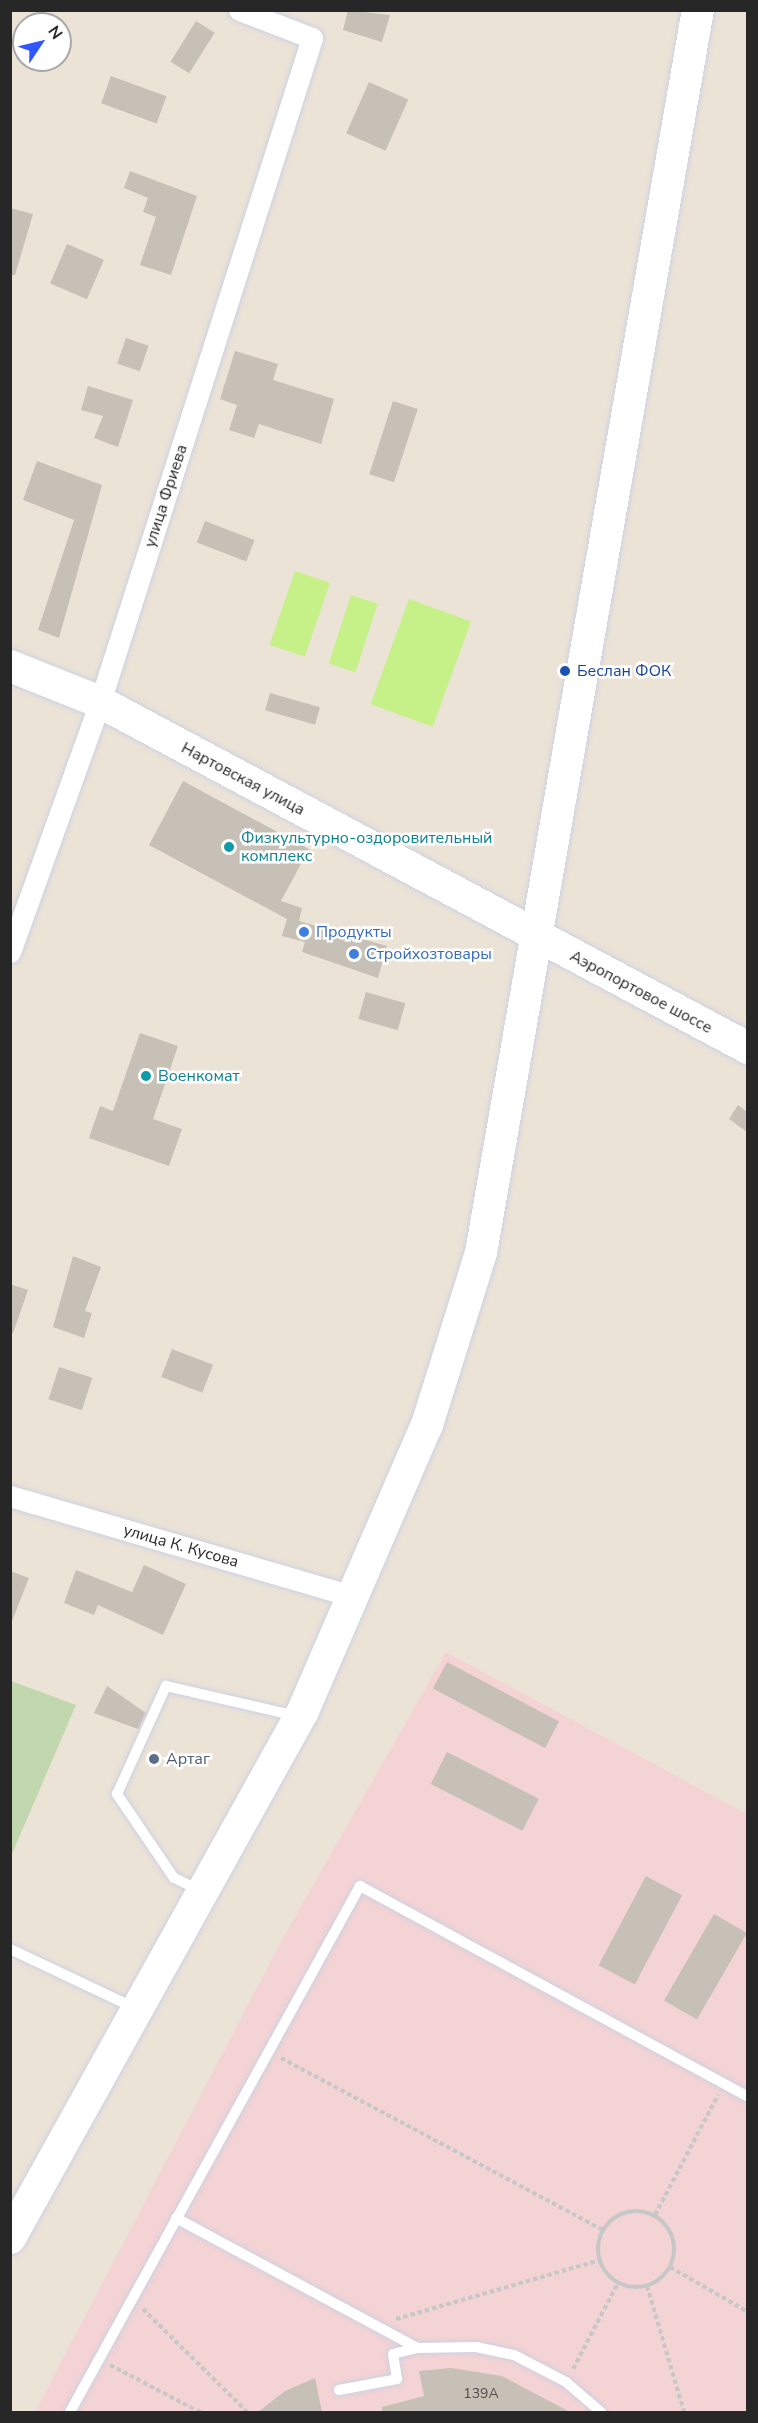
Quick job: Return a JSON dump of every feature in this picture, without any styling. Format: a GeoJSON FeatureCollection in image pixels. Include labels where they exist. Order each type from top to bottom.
{"type":"FeatureCollection","features":[{"type":"Feature","properties":{"kind":"main road"},"geometry":{"type":"LineString","coordinates":[[10,2238],[300,1717],[427,1425],[481,1253],[534,936],[698,10]]}},
{"type":"Feature","properties":{"kind":"main road","name":"Нартовская улица"},"geometry":{"type":"LineString","coordinates":[[10,666],[100,702],[534,936]]}},
{"type":"Feature","properties":{"kind":"main road","name":"Аэропортовое шоссе"},"geometry":{"type":"LineString","coordinates":[[534,936],[747,1048]]}},
{"type":"Feature","properties":{"kind":"street","name":"улица Фриева"},"geometry":{"type":"LineString","coordinates":[[10,952],[100,702],[312,38],[239,10]]}},
{"type":"Feature","properties":{"kind":"street","name":"улица К. Кусова"},"geometry":{"type":"LineString","coordinates":[[10,1496],[351,1596]]}},
{"type":"Feature","properties":{"kind":"lane"},"geometry":{"type":"LineString","coordinates":[[202,1892],[174,1878],[117,1794],[166,1686],[300,1717]]}},
{"type":"Feature","properties":{"kind":"lane"},"geometry":{"type":"LineString","coordinates":[[70,2412],[360,1886],[747,2097]]}},
{"type":"Feature","properties":{"kind":"lane"},"geometry":{"type":"LineString","coordinates":[[10,1949],[138,2009]]}},
{"type":"Feature","properties":{"kind":"lane"},"geometry":{"type":"LineString","coordinates":[[176,2218],[417,2349]]}},
{"type":"Feature","properties":{"kind":"lane"},"geometry":{"type":"LineString","coordinates":[[339,2390],[397,2379],[387,2332]]}},
{"type":"Feature","properties":{"kind":"lane"},"geometry":{"type":"LineString","coordinates":[[393,2354],[417,2349],[495,2350],[566,2382],[601,2412]]}},
{"type":"Feature","properties":{"kind":"path"},"geometry":{"type":"LineString","coordinates":[[269,2051],[603,2230]]}},
{"type":"Feature","properties":{"kind":"path"},"geometry":{"type":"LineString","coordinates":[[655,2215],[724,2084]]}},
{"type":"Feature","properties":{"kind":"path"},"geometry":{"type":"LineString","coordinates":[[622,2213],[655,2215],[673,2238],[670,2267],[647,2286],[618,2283],[600,2260],[603,2230],[622,2213]]}},
{"type":"Feature","properties":{"kind":"path"},"geometry":{"type":"LineString","coordinates":[[375,2326],[600,2260]]}},
{"type":"Feature","properties":{"kind":"path"},"geometry":{"type":"LineString","coordinates":[[670,2267],[747,2312]]}},
{"type":"Feature","properties":{"kind":"path"},"geometry":{"type":"LineString","coordinates":[[566,2382],[618,2283]]}},
{"type":"Feature","properties":{"kind":"path"},"geometry":{"type":"LineString","coordinates":[[647,2286],[684,2412]]}},
{"type":"Feature","properties":{"kind":"path"},"geometry":{"type":"LineString","coordinates":[[132,2298],[247,2412]]}},
{"type":"Feature","properties":{"kind":"path"},"geometry":{"type":"LineString","coordinates":[[99,2359],[200,2412]]}},
{"type":"Feature","properties":{"kind":"shaded area"},"geometry":{"type":"Polygon","coordinates":[[[446,1652],[747,1814],[747,2412],[35,2412],[283,1938],[446,1652]]]}},
{"type":"Feature","properties":{"kind":"green space"},"geometry":{"type":"Polygon","coordinates":[[[295,571],[330,583],[305,657],[270,645],[295,571]]]}},
{"type":"Feature","properties":{"kind":"green space"},"geometry":{"type":"Polygon","coordinates":[[[351,595],[378,604],[355,672],[329,663],[351,595]]]}},
{"type":"Feature","properties":{"kind":"green space"},"geometry":{"type":"Polygon","coordinates":[[[409,599],[471,622],[433,727],[371,704],[409,599]]]}},
{"type":"Feature","properties":{"kind":"green space"},"geometry":{"type":"Polygon","coordinates":[[[10,1681],[76,1705],[11,1856],[10,1681]]]}},
{"type":"Feature","properties":{"kind":"building"},"geometry":{"type":"Polygon","coordinates":[[[348,10],[390,15],[382,42],[343,30],[348,10]]]}},
{"type":"Feature","properties":{"kind":"building"},"geometry":{"type":"Polygon","coordinates":[[[196,21],[215,33],[189,73],[171,62],[196,21]]]}},
{"type":"Feature","properties":{"kind":"building"},"geometry":{"type":"Polygon","coordinates":[[[111,76],[166,96],[157,123],[101,103],[111,76]]]}},
{"type":"Feature","properties":{"kind":"building"},"geometry":{"type":"Polygon","coordinates":[[[369,82],[408,99],[386,151],[346,133],[369,82]]]}},
{"type":"Feature","properties":{"kind":"building"},"geometry":{"type":"Polygon","coordinates":[[[130,171],[197,196],[171,275],[140,265],[156,217],[143,212],[148,198],[124,188],[130,171]]]}},
{"type":"Feature","properties":{"kind":"building"},"geometry":{"type":"Polygon","coordinates":[[[10,208],[33,214],[15,275],[10,275],[10,208]]]}},
{"type":"Feature","properties":{"kind":"building"},"geometry":{"type":"Polygon","coordinates":[[[67,244],[104,260],[87,299],[50,284],[67,244]]]}},
{"type":"Feature","properties":{"kind":"building"},"geometry":{"type":"Polygon","coordinates":[[[126,338],[149,346],[140,371],[117,364],[126,338]]]}},
{"type":"Feature","properties":{"kind":"building"},"geometry":{"type":"Polygon","coordinates":[[[235,351],[278,364],[273,380],[334,399],[321,444],[259,424],[254,438],[229,430],[237,405],[220,399],[235,351]]]}},
{"type":"Feature","properties":{"kind":"building"},"geometry":{"type":"Polygon","coordinates":[[[88,386],[133,400],[118,447],[94,438],[103,416],[81,410],[88,386]]]}},
{"type":"Feature","properties":{"kind":"building"},"geometry":{"type":"Polygon","coordinates":[[[393,401],[418,409],[394,482],[369,474],[393,401]]]}},
{"type":"Feature","properties":{"kind":"building"},"geometry":{"type":"Polygon","coordinates":[[[37,461],[102,485],[59,638],[38,630],[74,520],[23,500],[37,461]]]}},
{"type":"Feature","properties":{"kind":"building"},"geometry":{"type":"Polygon","coordinates":[[[205,521],[254,540],[246,561],[197,542],[205,521]]]}},
{"type":"Feature","properties":{"kind":"building"},"geometry":{"type":"Polygon","coordinates":[[[270,693],[320,707],[315,725],[265,710],[270,693]]]}},
{"type":"Feature","properties":{"kind":"building","name":"Физкультурно-оздоровительный комплекс"},"geometry":{"type":"Polygon","coordinates":[[[183,781],[309,849],[281,901],[302,908],[299,921],[387,946],[378,978],[302,952],[305,942],[282,936],[287,919],[149,845],[183,781]]]}},
{"type":"Feature","properties":{"kind":"building"},"geometry":{"type":"Polygon","coordinates":[[[366,992],[405,1003],[398,1030],[358,1019],[366,992]]]}},
{"type":"Feature","properties":{"kind":"building","name":"Военкомат"},"geometry":{"type":"Polygon","coordinates":[[[140,1033],[178,1046],[153,1119],[182,1129],[169,1166],[89,1138],[100,1106],[113,1111],[140,1033]]]}},
{"type":"Feature","properties":{"kind":"building"},"geometry":{"type":"Polygon","coordinates":[[[738,1105],[747,1112],[747,1132],[729,1119],[738,1105]]]}},
{"type":"Feature","properties":{"kind":"building"},"geometry":{"type":"Polygon","coordinates":[[[73,1256],[101,1267],[85,1311],[92,1313],[84,1338],[53,1327],[73,1256]]]}},
{"type":"Feature","properties":{"kind":"building"},"geometry":{"type":"Polygon","coordinates":[[[10,1284],[28,1290],[13,1333],[10,1332],[10,1284]]]}},
{"type":"Feature","properties":{"kind":"building"},"geometry":{"type":"Polygon","coordinates":[[[172,1349],[213,1365],[202,1393],[161,1377],[172,1349]]]}},
{"type":"Feature","properties":{"kind":"building"},"geometry":{"type":"Polygon","coordinates":[[[59,1367],[92,1378],[82,1410],[48,1399],[59,1367]]]}},
{"type":"Feature","properties":{"kind":"building"},"geometry":{"type":"Polygon","coordinates":[[[144,1565],[186,1584],[163,1635],[98,1605],[94,1615],[64,1603],[76,1570],[132,1592],[144,1565]]]}},
{"type":"Feature","properties":{"kind":"building"},"geometry":{"type":"Polygon","coordinates":[[[10,1571],[29,1578],[12,1621],[10,1621],[10,1571]]]}},
{"type":"Feature","properties":{"kind":"building"},"geometry":{"type":"Polygon","coordinates":[[[447,1662],[559,1722],[545,1748],[433,1688],[447,1662]]]}},
{"type":"Feature","properties":{"kind":"building"},"geometry":{"type":"Polygon","coordinates":[[[107,1686],[146,1713],[138,1729],[94,1713],[107,1686]]]}},
{"type":"Feature","properties":{"kind":"building"},"geometry":{"type":"Polygon","coordinates":[[[447,1752],[539,1799],[522,1831],[431,1784],[447,1752]]]}},
{"type":"Feature","properties":{"kind":"building"},"geometry":{"type":"Polygon","coordinates":[[[646,1876],[682,1895],[635,1984],[599,1965],[646,1876]]]}},
{"type":"Feature","properties":{"kind":"building"},"geometry":{"type":"Polygon","coordinates":[[[714,1914],[747,1933],[697,2020],[664,2001],[714,1914]]]}},
{"type":"Feature","properties":{"kind":"building"},"geometry":{"type":"Polygon","coordinates":[[[451,2368],[502,2376],[570,2412],[382,2412],[382,2407],[424,2396],[419,2371],[451,2368]]]}},
{"type":"Feature","properties":{"kind":"building"},"geometry":{"type":"Polygon","coordinates":[[[315,2378],[322,2412],[258,2412],[285,2391],[315,2378]]]}},
{"type":"Feature","properties":{"kind":"place","name":"Беслан ФОК"},"geometry":{"type":"Point","coordinates":[565,671]}},
{"type":"Feature","properties":{"kind":"place","name":"Физкультурно-оздоровительный комплекс"},"geometry":{"type":"Point","coordinates":[229,847]}},
{"type":"Feature","properties":{"kind":"place","name":"Продукты"},"geometry":{"type":"Point","coordinates":[304,932]}},
{"type":"Feature","properties":{"kind":"place","name":"Стройхозтовары"},"geometry":{"type":"Point","coordinates":[354,954]}},
{"type":"Feature","properties":{"kind":"place","name":"Военкомат"},"geometry":{"type":"Point","coordinates":[146,1076]}},
{"type":"Feature","properties":{"kind":"place","name":"Артаг"},"geometry":{"type":"Point","coordinates":[154,1759]}}]}
